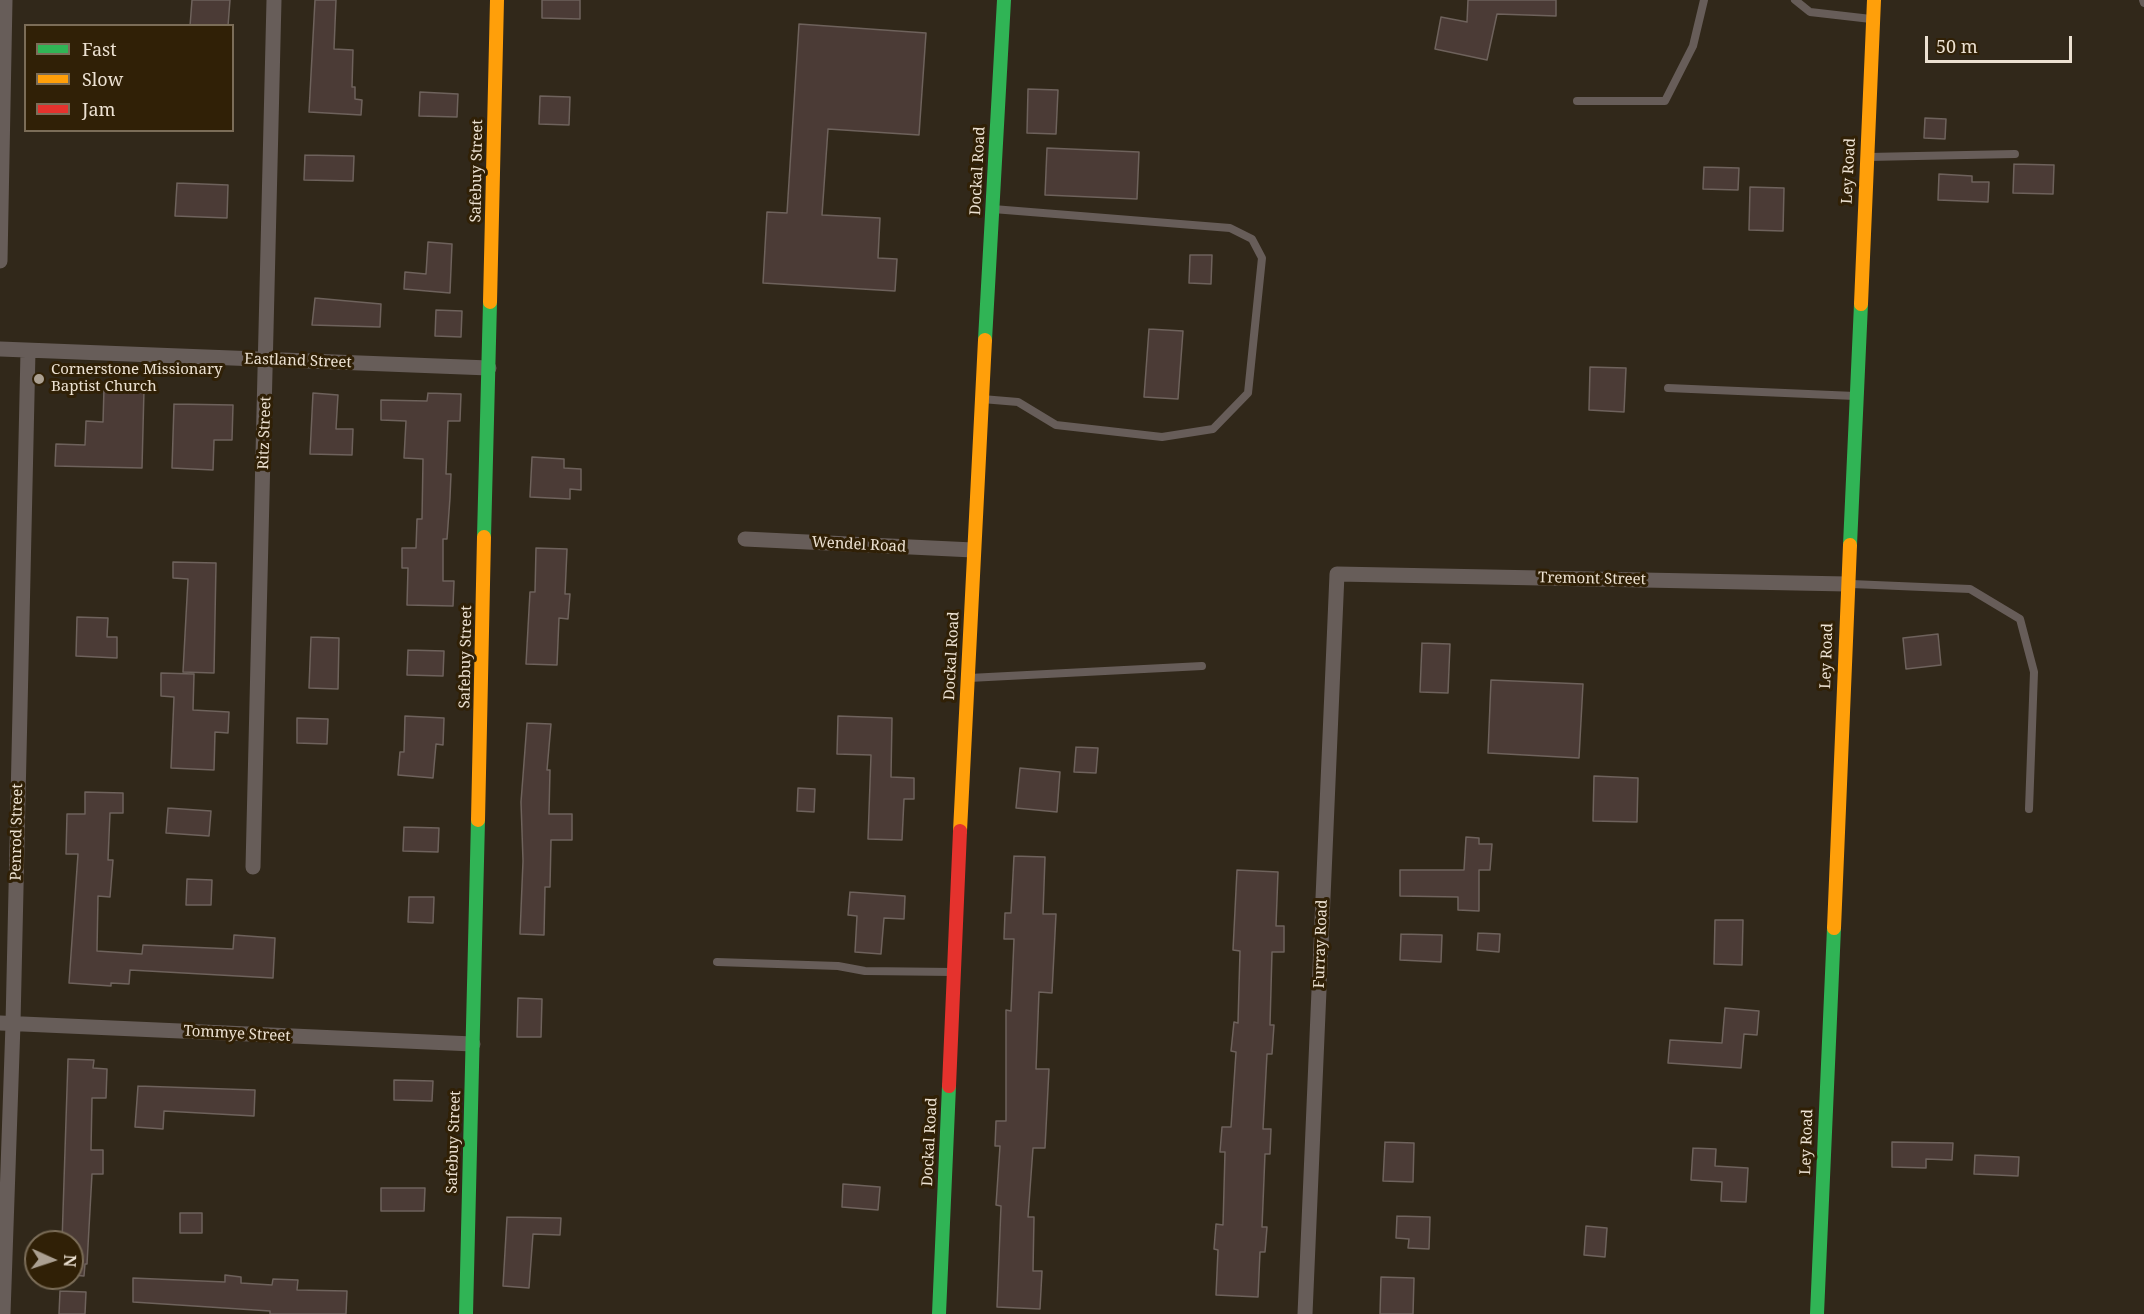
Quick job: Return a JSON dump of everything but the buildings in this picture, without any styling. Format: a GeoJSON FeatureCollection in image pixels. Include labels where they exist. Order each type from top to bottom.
{"type":"FeatureCollection","features":[{"type":"Feature","properties":{"kind":"street"},"geometry":{"type":"LineString","coordinates":[[0,261],[5,0]]}},
{"type":"Feature","properties":{"kind":"street","name":"Ritz Street"},"geometry":{"type":"LineString","coordinates":[[253,867],[274,0]]}},
{"type":"Feature","properties":{"kind":"street","name":"Safebuy Street"},"geometry":{"type":"LineString","coordinates":[[466,1314],[497,0]]}},
{"type":"Feature","properties":{"kind":"street","name":"Dockal Road"},"geometry":{"type":"LineString","coordinates":[[939,1314],[973,550],[1004,0]]}},
{"type":"Feature","properties":{"kind":"street","name":"Ley Road"},"geometry":{"type":"LineString","coordinates":[[1817,1314],[1874,0]]}},
{"type":"Feature","properties":{"kind":"street","name":"Eastland Street"},"geometry":{"type":"LineString","coordinates":[[0,349],[489,368]]}},
{"type":"Feature","properties":{"kind":"street","name":"Penrod Street"},"geometry":{"type":"LineString","coordinates":[[3,1314],[7,1024],[28,351]]}},
{"type":"Feature","properties":{"kind":"street","name":"Wendel Road"},"geometry":{"type":"LineString","coordinates":[[745,539],[973,550]]}},
{"type":"Feature","properties":{"kind":"street","name":"Tremont Street"},"geometry":{"type":"LineString","coordinates":[[1337,574],[1847,584]]}},
{"type":"Feature","properties":{"kind":"street","name":"Furray Road"},"geometry":{"type":"LineString","coordinates":[[1305,1314],[1337,574]]}},
{"type":"Feature","properties":{"kind":"street","name":"Tommye Street"},"geometry":{"type":"LineString","coordinates":[[7,1024],[473,1044]]}},
{"type":"Feature","properties":{"kind":"lane"},"geometry":{"type":"LineString","coordinates":[[1577,101],[1665,101],[1693,46],[1704,0]]}},
{"type":"Feature","properties":{"kind":"lane"},"geometry":{"type":"LineString","coordinates":[[1795,0],[1810,12],[1873,19]]}},
{"type":"Feature","properties":{"kind":"lane"},"geometry":{"type":"LineString","coordinates":[[1867,158],[2015,154]]}},
{"type":"Feature","properties":{"kind":"lane"},"geometry":{"type":"LineString","coordinates":[[981,399],[1018,402],[1056,425],[1162,437],[1213,429],[1248,393],[1262,258],[1252,239],[1230,228],[992,209]]}},
{"type":"Feature","properties":{"kind":"lane"},"geometry":{"type":"LineString","coordinates":[[1668,388],[1856,396]]}},
{"type":"Feature","properties":{"kind":"lane"},"geometry":{"type":"LineString","coordinates":[[1847,584],[1970,589],[2020,619],[2034,672],[2029,809]]}},
{"type":"Feature","properties":{"kind":"lane"},"geometry":{"type":"LineString","coordinates":[[967,678],[1202,666]]}},
{"type":"Feature","properties":{"kind":"lane"},"geometry":{"type":"LineString","coordinates":[[717,962],[838,966],[865,971],[918,969],[954,972]]}},
{"type":"Feature","properties":{"kind":"traffic: fast"},"geometry":{"type":"LineString","coordinates":[[985,340],[1004,0]]}},
{"type":"Feature","properties":{"kind":"traffic: fast"},"geometry":{"type":"LineString","coordinates":[[484,537],[490,302]]}},
{"type":"Feature","properties":{"kind":"traffic: fast"},"geometry":{"type":"LineString","coordinates":[[1850,545],[1861,304]]}},
{"type":"Feature","properties":{"kind":"traffic: fast"},"geometry":{"type":"LineString","coordinates":[[466,1314],[478,820]]}},
{"type":"Feature","properties":{"kind":"traffic: fast"},"geometry":{"type":"LineString","coordinates":[[1817,1314],[1834,928]]}},
{"type":"Feature","properties":{"kind":"traffic: fast"},"geometry":{"type":"LineString","coordinates":[[939,1314],[949,1086]]}},
{"type":"Feature","properties":{"kind":"traffic: slow"},"geometry":{"type":"LineString","coordinates":[[490,302],[497,0]]}},
{"type":"Feature","properties":{"kind":"traffic: slow"},"geometry":{"type":"LineString","coordinates":[[1861,304],[1874,0]]}},
{"type":"Feature","properties":{"kind":"traffic: slow"},"geometry":{"type":"LineString","coordinates":[[960,831],[985,340]]}},
{"type":"Feature","properties":{"kind":"traffic: slow"},"geometry":{"type":"LineString","coordinates":[[478,820],[484,537]]}},
{"type":"Feature","properties":{"kind":"traffic: slow"},"geometry":{"type":"LineString","coordinates":[[1834,928],[1850,545]]}},
{"type":"Feature","properties":{"kind":"traffic: jam"},"geometry":{"type":"LineString","coordinates":[[949,1086],[960,831]]}},
{"type":"Feature","properties":{"kind":"place","name":"Cornerstone Missionary Baptist Church"},"geometry":{"type":"Point","coordinates":[39,379]}}]}
